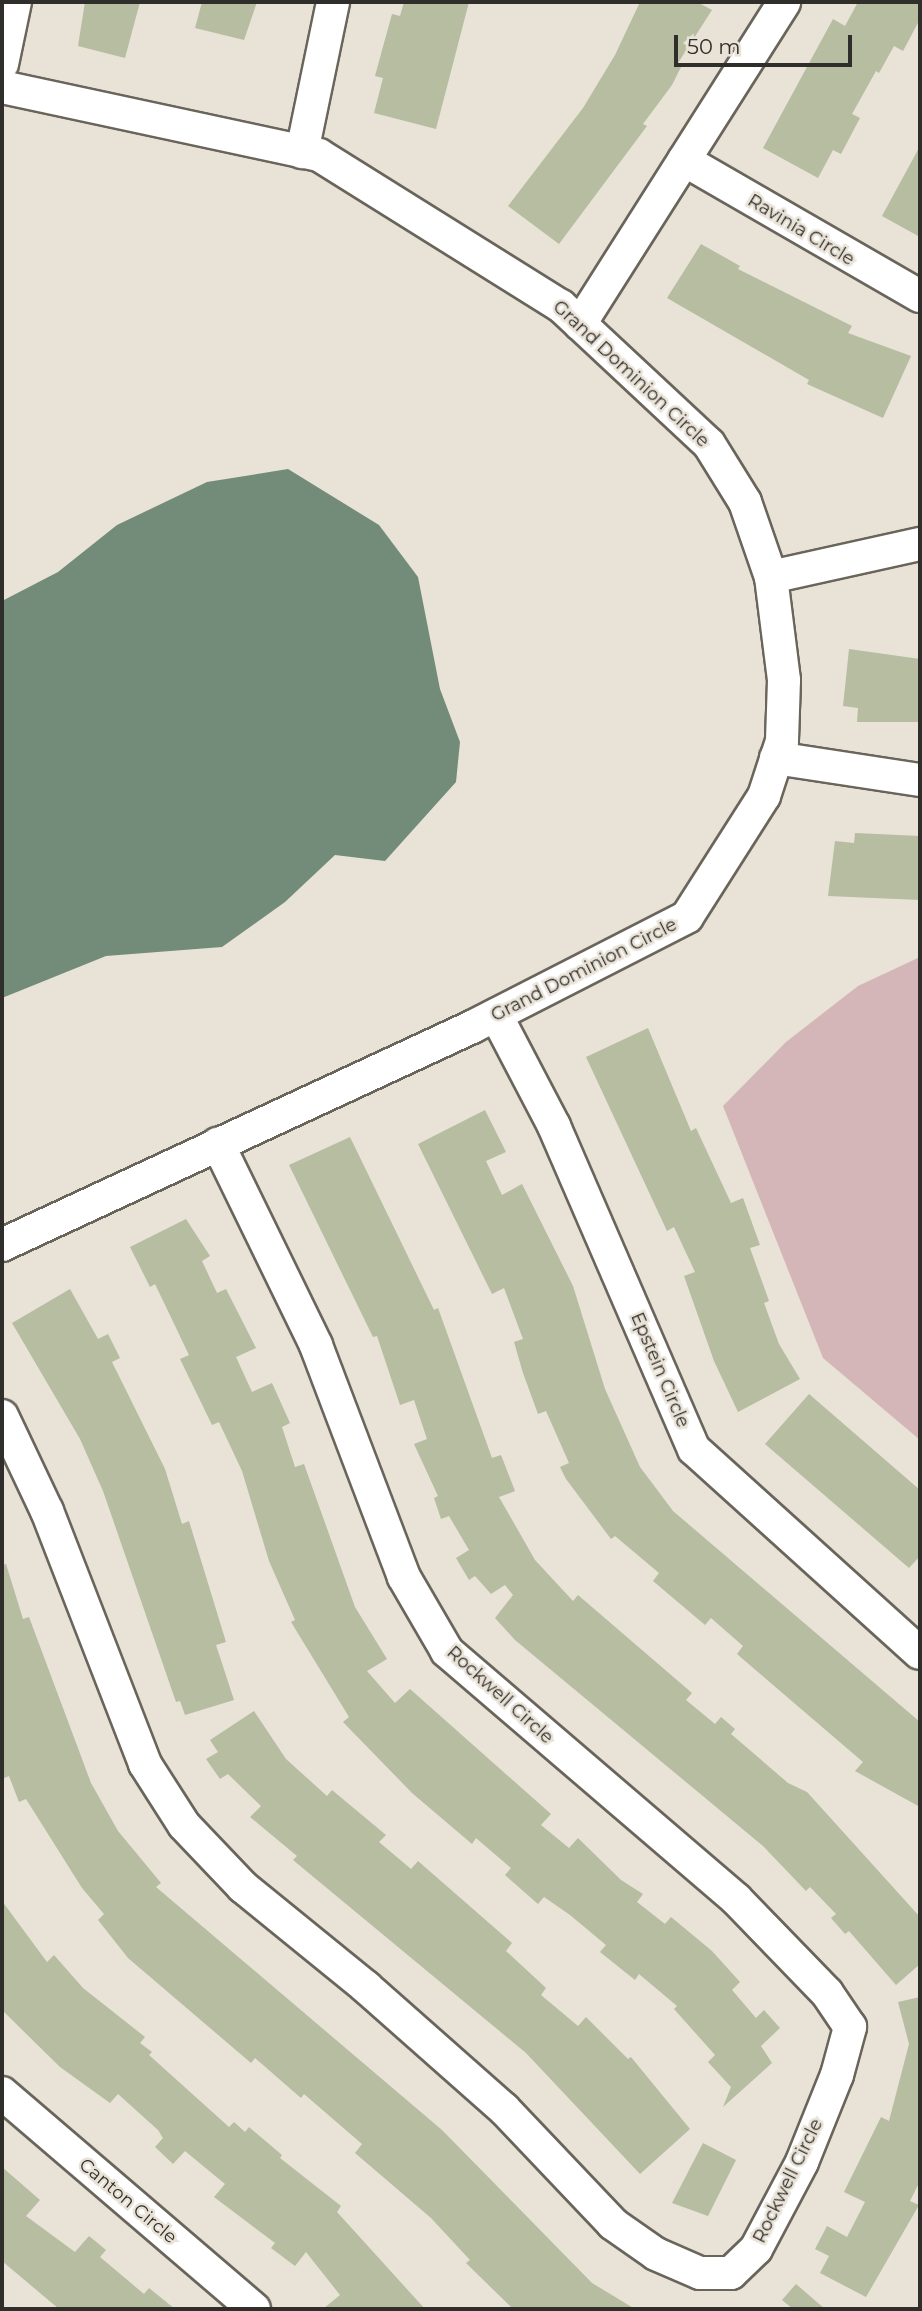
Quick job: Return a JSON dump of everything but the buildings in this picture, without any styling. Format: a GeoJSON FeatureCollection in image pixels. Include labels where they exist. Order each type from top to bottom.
{"type":"FeatureCollection","features":[{"type":"Feature","properties":{"kind":"street"},"geometry":{"type":"LineString","coordinates":[[2,64],[15,2]]}},
{"type":"Feature","properties":{"kind":"street"},"geometry":{"type":"LineString","coordinates":[[302,152],[333,2]]}},
{"type":"Feature","properties":{"kind":"street"},"geometry":{"type":"LineString","coordinates":[[580,324],[784,2]]}},
{"type":"Feature","properties":{"kind":"street","name":"Grand Dominion Circle"},"geometry":{"type":"LineString","coordinates":[[2,87],[319,155],[561,306],[709,444],[745,502],[771,577],[784,680],[782,741],[764,796],[687,917],[496,1015],[2,1244]]}},
{"type":"Feature","properties":{"kind":"street","name":"Ravinia Circle"},"geometry":{"type":"LineString","coordinates":[[684,160],[920,296]]}},
{"type":"Feature","properties":{"kind":"street"},"geometry":{"type":"LineString","coordinates":[[771,577],[920,544]]}},
{"type":"Feature","properties":{"kind":"street"},"geometry":{"type":"LineString","coordinates":[[776,758],[920,780]]}},
{"type":"Feature","properties":{"kind":"street","name":"Epstein Circle"},"geometry":{"type":"LineString","coordinates":[[496,1015],[554,1126],[694,1449],[920,1653]]}},
{"type":"Feature","properties":{"kind":"street","name":"Rockwell Circle"},"geometry":{"type":"LineString","coordinates":[[2,1416],[47,1511],[145,1764],[184,1825],[243,1887],[366,1987],[504,2109],[613,2224],[656,2254],[700,2273],[731,2273],[755,2249],[802,2162],[850,2027],[827,1993],[736,1899],[447,1650],[404,1577],[316,1345],[218,1144]]}},
{"type":"Feature","properties":{"kind":"street","name":"Canton Circle"},"geometry":{"type":"LineString","coordinates":[[2,2093],[254,2309]]}},
{"type":"Feature","properties":{"kind":"shaded area"},"geometry":{"type":"Polygon","coordinates":[[[288,469],[379,525],[418,577],[440,689],[460,742],[456,782],[385,861],[335,855],[285,902],[222,947],[106,956],[2,998],[2,601],[58,572],[117,525],[207,482],[288,469]]]}},
{"type":"Feature","properties":{"kind":"shaded area"},"geometry":{"type":"Polygon","coordinates":[[[920,957],[920,1440],[823,1358],[723,1106],[786,1042],[858,986],[920,957]]]}}]}
